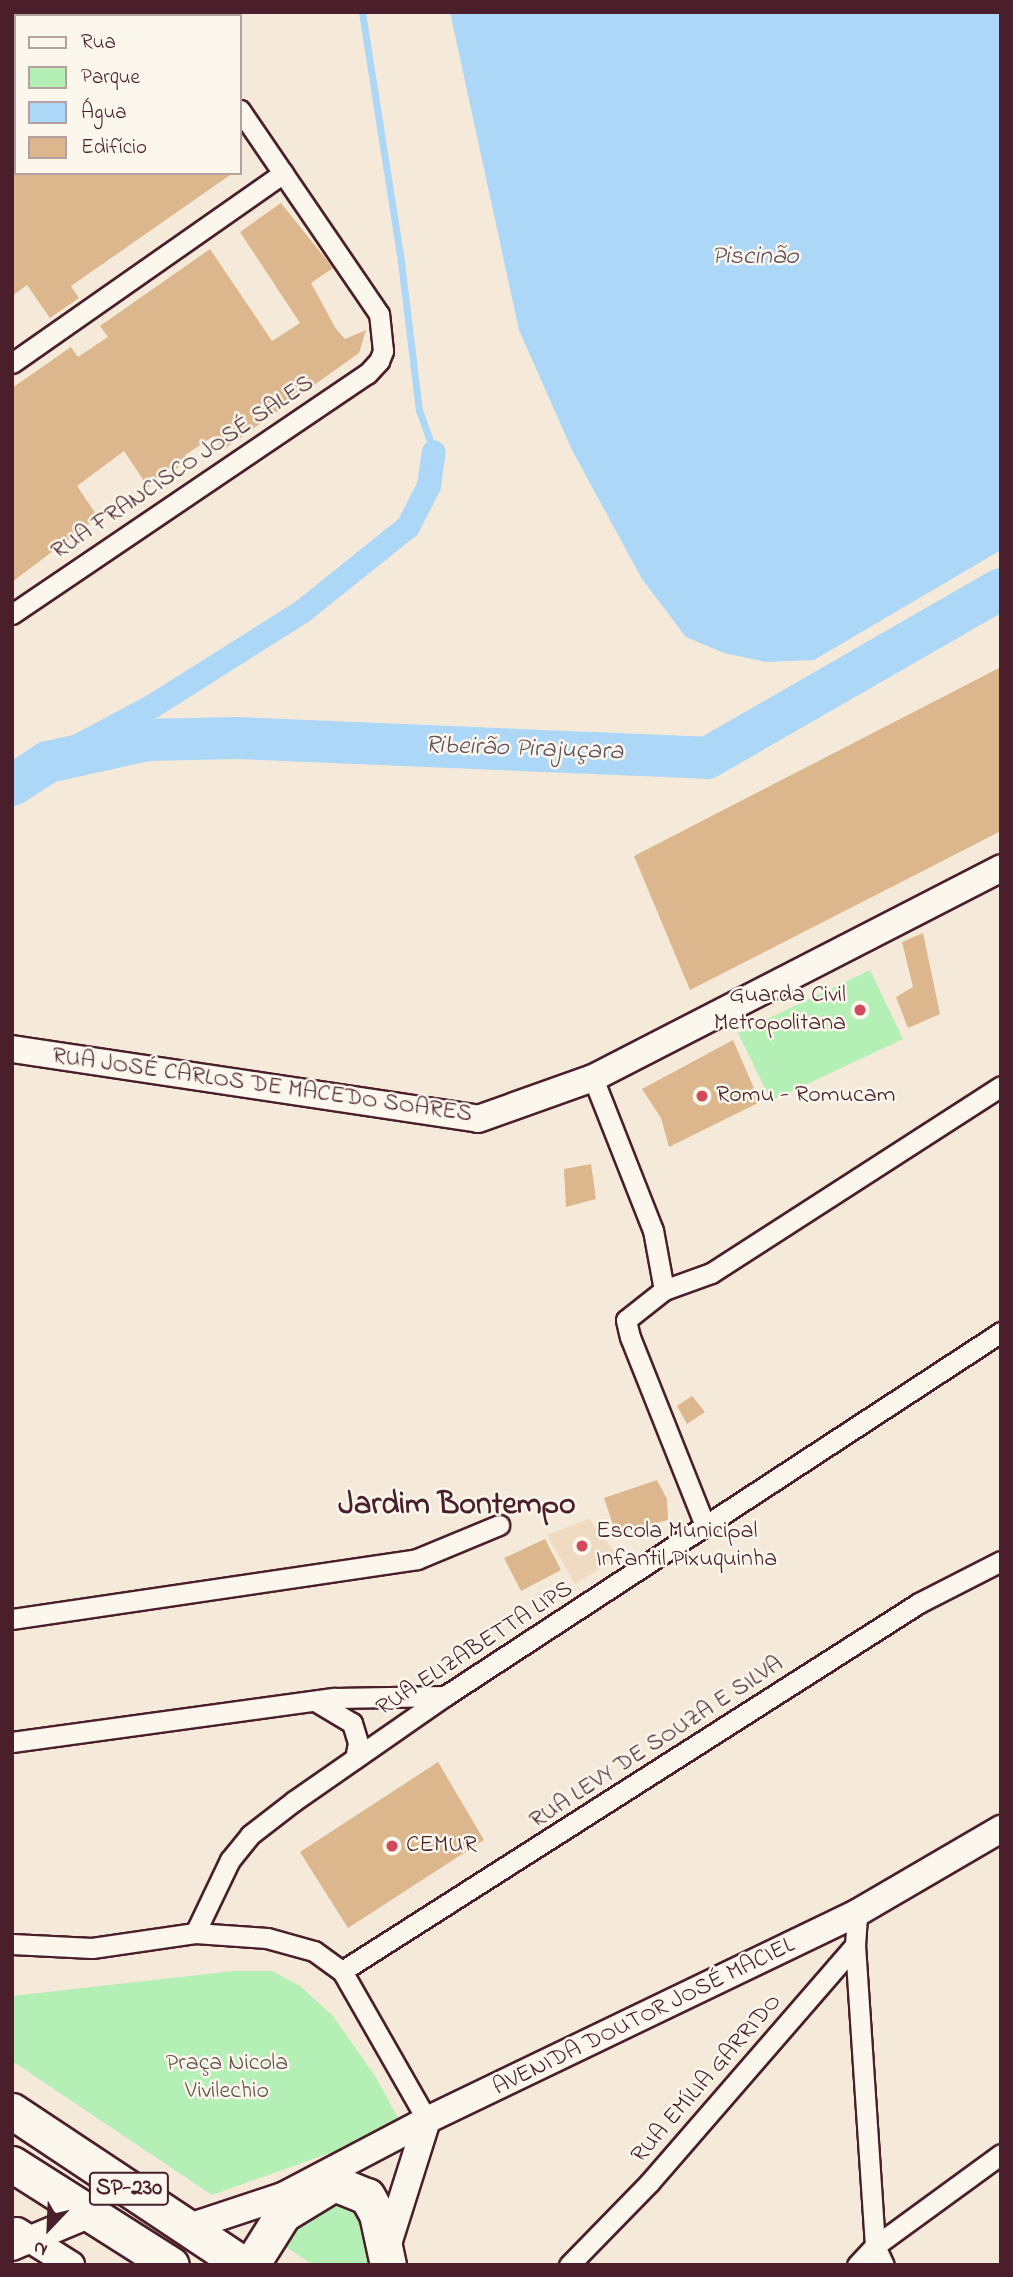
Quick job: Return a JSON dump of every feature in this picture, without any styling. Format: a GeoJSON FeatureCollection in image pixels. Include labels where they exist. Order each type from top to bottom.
{"type":"FeatureCollection","features":[{"type":"Feature","properties":{"kind":"highway","name":"SP-230"},"geometry":{"type":"LineString","coordinates":[[12,2111],[186,2228],[248,2265]]}},
{"type":"Feature","properties":{"kind":"highway"},"geometry":{"type":"LineString","coordinates":[[71,2150],[88,2215],[186,2228]]}},
{"type":"Feature","properties":{"kind":"highway","name":"SP-230"},"geometry":{"type":"LineString","coordinates":[[12,2164],[88,2215],[171,2265]]}},
{"type":"Feature","properties":{"kind":"highway"},"geometry":{"type":"LineString","coordinates":[[248,2265],[283,2214],[334,2183],[367,2196],[377,2214],[387,2257]]}},
{"type":"Feature","properties":{"kind":"street"},"geometry":{"type":"LineString","coordinates":[[12,363],[283,173],[242,113]]}},
{"type":"Feature","properties":{"kind":"street","name":"RUA FRANCISCO JOSÉ SALES"},"geometry":{"type":"LineString","coordinates":[[12,614],[367,374],[379,361],[383,351],[379,314],[283,173]]}},
{"type":"Feature","properties":{"kind":"street","name":"RUA JOSÉ CARLOS DE MACEDO SOARES"},"geometry":{"type":"LineString","coordinates":[[12,1049],[478,1119],[593,1078],[1001,868]]}},
{"type":"Feature","properties":{"kind":"street"},"geometry":{"type":"LineString","coordinates":[[593,1078],[653,1230],[664,1290]]}},
{"type":"Feature","properties":{"kind":"street"},"geometry":{"type":"LineString","coordinates":[[705,1525],[636,1360],[626,1320],[664,1290],[711,1273],[1001,1086]]}},
{"type":"Feature","properties":{"kind":"street","name":"RUA ELIZABETTA LIPS"},"geometry":{"type":"LineString","coordinates":[[195,1933],[230,1860],[250,1835],[445,1696],[542,1636],[705,1525],[1001,1332]]}},
{"type":"Feature","properties":{"kind":"street"},"geometry":{"type":"LineString","coordinates":[[12,1619],[417,1559],[499,1525]]}},
{"type":"Feature","properties":{"kind":"street","name":"RUA LEVY DE SOUZA E SILVA"},"geometry":{"type":"LineString","coordinates":[[342,1971],[919,1603],[1001,1561]]}},
{"type":"Feature","properties":{"kind":"street"},"geometry":{"type":"LineString","coordinates":[[12,1742],[317,1702],[445,1696]]}},
{"type":"Feature","properties":{"kind":"street"},"geometry":{"type":"LineString","coordinates":[[317,1702],[352,1723],[358,1743],[355,1759]]}},
{"type":"Feature","properties":{"kind":"street","name":"AVENIDA DOUTOR JOSÉ MACIEL"},"geometry":{"type":"LineString","coordinates":[[186,2228],[283,2196],[427,2120],[857,1913],[1001,1829]]}},
{"type":"Feature","properties":{"kind":"street"},"geometry":{"type":"LineString","coordinates":[[857,1913],[855,1945],[875,2246],[884,2265]]}},
{"type":"Feature","properties":{"kind":"street"},"geometry":{"type":"LineString","coordinates":[[12,1944],[92,1948],[195,1933],[235,1934],[293,1944],[314,1951],[342,1971],[427,2120],[387,2257]]}},
{"type":"Feature","properties":{"kind":"street","name":"RUA EMÍLIA GARRIDO"},"geometry":{"type":"LineString","coordinates":[[569,2265],[649,2183],[855,1945]]}},
{"type":"Feature","properties":{"kind":"street"},"geometry":{"type":"LineString","coordinates":[[857,2265],[875,2246],[1001,2154]]}},
{"type":"Feature","properties":{"kind":"street","name":"AVENIDA DOUTOR JOSÉ MACIEL"},"geometry":{"type":"LineString","coordinates":[[248,2265],[252,2233],[283,2196]]}},
{"type":"Feature","properties":{"kind":"street"},"geometry":{"type":"LineString","coordinates":[[17,2238],[88,2215]]}},
{"type":"Feature","properties":{"kind":"street"},"geometry":{"type":"LineString","coordinates":[[17,2238],[62,2263],[88,2215]]}},
{"type":"Feature","properties":{"kind":"shaded area","name":"Escola Municipal Infantil Pixuquinha"},"geometry":{"type":"Polygon","coordinates":[[[589,1519],[619,1557],[575,1584],[547,1535],[589,1519]]]}},
{"type":"Feature","properties":{"kind":"green space"},"geometry":{"type":"Polygon","coordinates":[[[870,970],[903,1039],[771,1101],[738,1033],[870,970]]]}},
{"type":"Feature","properties":{"kind":"green space","name":"Praça Nicola Vivilechio"},"geometry":{"type":"Polygon","coordinates":[[[233,1971],[272,1971],[300,1986],[333,2016],[375,2076],[403,2127],[212,2195],[12,2061],[12,1996],[233,1971]]]}},
{"type":"Feature","properties":{"kind":"green space"},"geometry":{"type":"Polygon","coordinates":[[[323,2199],[358,2209],[373,2265],[313,2265],[283,2245],[286,2232],[323,2199]]]}},
{"type":"Feature","properties":{"kind":"water","name":"Piscinão"},"geometry":{"type":"Polygon","coordinates":[[[450,12],[1001,12],[1001,550],[814,660],[766,662],[724,653],[686,637],[642,579],[572,450],[519,330],[450,12]]]}},
{"type":"Feature","properties":{"kind":"building"},"geometry":{"type":"Polygon","coordinates":[[[12,173],[230,175],[71,286],[79,298],[50,318],[27,285],[12,296],[12,173]]]}},
{"type":"Feature","properties":{"kind":"building"},"geometry":{"type":"Polygon","coordinates":[[[281,203],[333,268],[311,283],[336,329],[345,339],[366,330],[359,353],[223,450],[214,436],[185,455],[188,461],[148,487],[124,451],[77,486],[98,517],[12,582],[12,388],[71,347],[78,357],[108,337],[100,326],[210,249],[272,341],[300,323],[240,232],[281,203]]]}},
{"type":"Feature","properties":{"kind":"building"},"geometry":{"type":"Polygon","coordinates":[[[1001,667],[1001,831],[690,990],[634,856],[1001,667]]]}},
{"type":"Feature","properties":{"kind":"building"},"geometry":{"type":"Polygon","coordinates":[[[923,933],[940,1014],[908,1028],[896,997],[913,987],[902,942],[923,933]]]}},
{"type":"Feature","properties":{"kind":"building","name":"Romu - Romucam"},"geometry":{"type":"Polygon","coordinates":[[[733,1040],[760,1102],[669,1147],[661,1118],[642,1089],[733,1040]]]}},
{"type":"Feature","properties":{"kind":"building"},"geometry":{"type":"Polygon","coordinates":[[[591,1164],[596,1199],[566,1207],[564,1169],[591,1164]]]}},
{"type":"Feature","properties":{"kind":"building"},"geometry":{"type":"Polygon","coordinates":[[[692,1396],[705,1412],[687,1424],[677,1406],[692,1396]]]}},
{"type":"Feature","properties":{"kind":"building"},"geometry":{"type":"Polygon","coordinates":[[[657,1480],[667,1499],[668,1520],[616,1534],[604,1498],[657,1480]]]}},
{"type":"Feature","properties":{"kind":"building"},"geometry":{"type":"Polygon","coordinates":[[[545,1539],[561,1570],[521,1591],[504,1558],[545,1539]]]}},
{"type":"Feature","properties":{"kind":"building","name":"CEMUR"},"geometry":{"type":"Polygon","coordinates":[[[438,1762],[484,1840],[348,1928],[300,1852],[438,1762]]]}},
{"type":"Feature","properties":{"kind":"waterway"},"geometry":{"type":"LineString","coordinates":[[362,12],[401,262],[419,410],[434,452]]}},
{"type":"Feature","properties":{"kind":"waterway"},"geometry":{"type":"LineString","coordinates":[[48,762],[153,706],[303,611],[408,527],[429,486],[434,452]]}},
{"type":"Feature","properties":{"kind":"waterway","name":"Ribeirão Pirajuçara"},"geometry":{"type":"LineString","coordinates":[[12,785],[48,762],[147,740],[236,738],[707,758],[1001,589]]}},
{"type":"Feature","properties":{"kind":"place","name":"Guarda Civil Metropolitana"},"geometry":{"type":"Point","coordinates":[860,1010]}},
{"type":"Feature","properties":{"kind":"place","name":"Romu - Romucam"},"geometry":{"type":"Point","coordinates":[702,1096]}},
{"type":"Feature","properties":{"kind":"place","name":"Escola Municipal Infantil Pixuquinha"},"geometry":{"type":"Point","coordinates":[582,1546]}},
{"type":"Feature","properties":{"kind":"place","name":"CEMUR"},"geometry":{"type":"Point","coordinates":[392,1846]}},
{"type":"Feature","properties":{"kind":"district","name":"Jardim Bontempo"},"geometry":{"type":"Point","coordinates":[457,1506]}}]}
